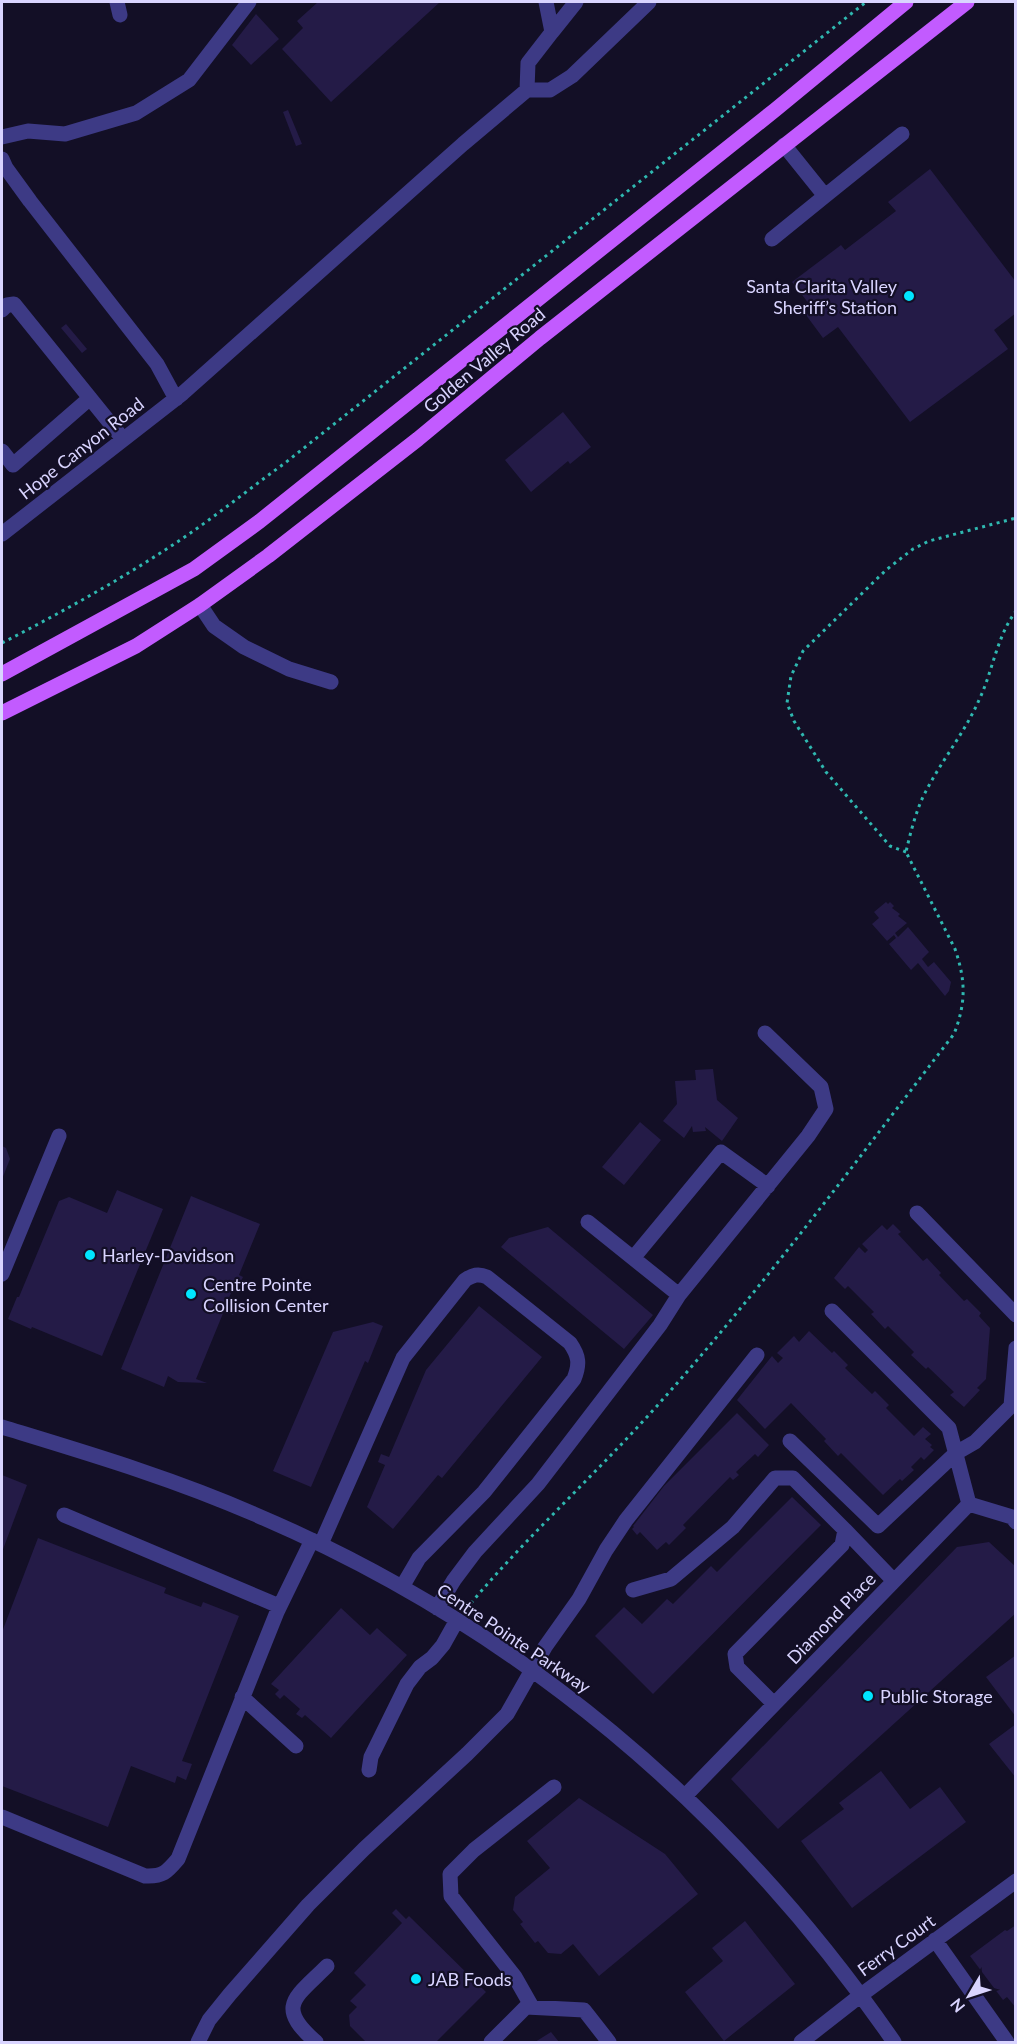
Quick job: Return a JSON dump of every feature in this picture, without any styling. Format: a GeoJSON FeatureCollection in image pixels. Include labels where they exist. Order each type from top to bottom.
{"type":"FeatureCollection","features":[{"type":"Feature","properties":{"kind":"main road","name":"Golden Valley Road"},"geometry":{"type":"LineString","coordinates":[[2,674],[194,569],[260,521],[775,110],[906,2]]}},
{"type":"Feature","properties":{"kind":"main road","name":"Golden Valley Road"},"geometry":{"type":"LineString","coordinates":[[2,713],[136,646],[200,605],[268,556],[418,440],[540,338],[967,2]]}},
{"type":"Feature","properties":{"kind":"street"},"geometry":{"type":"LineString","coordinates":[[2,137],[28,131],[65,134],[136,113],[189,80],[249,2]]}},
{"type":"Feature","properties":{"kind":"street"},"geometry":{"type":"LineString","coordinates":[[546,2],[552,32]]}},
{"type":"Feature","properties":{"kind":"street"},"geometry":{"type":"LineString","coordinates":[[576,2],[528,63],[527,90],[550,90],[572,76],[649,2]]}},
{"type":"Feature","properties":{"kind":"street","name":"Hope Canyon Road"},"geometry":{"type":"LineString","coordinates":[[2,534],[180,396],[527,90]]}},
{"type":"Feature","properties":{"kind":"street"},"geometry":{"type":"LineString","coordinates":[[772,239],[902,134]]}},
{"type":"Feature","properties":{"kind":"street"},"geometry":{"type":"LineString","coordinates":[[784,145],[825,196]]}},
{"type":"Feature","properties":{"kind":"street"},"geometry":{"type":"LineString","coordinates":[[2,159],[24,193],[180,396]]}},
{"type":"Feature","properties":{"kind":"street"},"geometry":{"type":"LineString","coordinates":[[2,310],[7,305],[14,304],[123,439]]}},
{"type":"Feature","properties":{"kind":"street"},"geometry":{"type":"LineString","coordinates":[[2,452],[13,465],[90,398]]}},
{"type":"Feature","properties":{"kind":"street"},"geometry":{"type":"LineString","coordinates":[[200,605],[214,626],[244,647],[289,669],[330,682]]}},
{"type":"Feature","properties":{"kind":"street"},"geometry":{"type":"LineString","coordinates":[[437,1608],[475,1552],[538,1484],[660,1325],[679,1295],[808,1136],[826,1109],[821,1088],[765,1033]]}},
{"type":"Feature","properties":{"kind":"street"},"geometry":{"type":"LineString","coordinates":[[2,1274],[60,1136]]}},
{"type":"Feature","properties":{"kind":"street"},"geometry":{"type":"LineString","coordinates":[[634,1257],[721,1152],[768,1186]]}},
{"type":"Feature","properties":{"kind":"street"},"geometry":{"type":"LineString","coordinates":[[917,1213],[1016,1315]]}},
{"type":"Feature","properties":{"kind":"street"},"geometry":{"type":"LineString","coordinates":[[588,1222],[679,1295]]}},
{"type":"Feature","properties":{"kind":"street"},"geometry":{"type":"LineString","coordinates":[[2,1817],[145,1876],[158,1877],[178,1859],[279,1606],[317,1542],[403,1358],[465,1280],[472,1275],[480,1274],[487,1277],[570,1343],[579,1362],[578,1369],[574,1379],[484,1492],[419,1558],[402,1587]]}},
{"type":"Feature","properties":{"kind":"street"},"geometry":{"type":"LineString","coordinates":[[832,1311],[949,1428],[969,1504],[1012,1517],[1016,1522]]}},
{"type":"Feature","properties":{"kind":"street"},"geometry":{"type":"LineString","coordinates":[[790,1441],[878,1526],[956,1453],[975,1442],[1011,1406],[1016,1348]]}},
{"type":"Feature","properties":{"kind":"street"},"geometry":{"type":"LineString","coordinates":[[198,2043],[209,2020],[223,2002],[308,1905],[507,1714],[545,1647],[579,1599],[606,1550],[626,1520],[757,1354]]}},
{"type":"Feature","properties":{"kind":"street","name":"Centre Pointe Parkway"},"geometry":{"type":"LineString","coordinates":[[2,1427],[185,1486],[254,1513],[317,1542],[402,1587],[532,1670],[630,1746],[685,1796],[757,1868],[820,1942],[894,2043]]}},
{"type":"Feature","properties":{"kind":"street"},"geometry":{"type":"LineString","coordinates":[[633,1590],[671,1579],[733,1527],[775,1478],[794,1478],[894,1581]]}},
{"type":"Feature","properties":{"kind":"street","name":"Diamond Place"},"geometry":{"type":"LineString","coordinates":[[685,1796],[969,1504]]}},
{"type":"Feature","properties":{"kind":"street"},"geometry":{"type":"LineString","coordinates":[[64,1515],[279,1606]]}},
{"type":"Feature","properties":{"kind":"street"},"geometry":{"type":"LineString","coordinates":[[774,1704],[737,1667],[735,1654],[842,1545],[845,1530]]}},
{"type":"Feature","properties":{"kind":"street"},"geometry":{"type":"LineString","coordinates":[[369,1770],[371,1757],[407,1684],[443,1645],[457,1620]]}},
{"type":"Feature","properties":{"kind":"street"},"geometry":{"type":"LineString","coordinates":[[242,1697],[296,1746]]}},
{"type":"Feature","properties":{"kind":"street"},"geometry":{"type":"LineString","coordinates":[[532,2007],[515,1977],[451,1896],[450,1874],[474,1850],[554,1787]]}},
{"type":"Feature","properties":{"kind":"street","name":"Ferry Court"},"geometry":{"type":"LineString","coordinates":[[801,2043],[861,1995],[1016,1881]]}},
{"type":"Feature","properties":{"kind":"street"},"geometry":{"type":"LineString","coordinates":[[935,1940],[1007,2043]]}},
{"type":"Feature","properties":{"kind":"street"},"geometry":{"type":"LineString","coordinates":[[316,2043],[300,2028],[293,2016],[295,1999],[327,1966]]}},
{"type":"Feature","properties":{"kind":"street"},"geometry":{"type":"LineString","coordinates":[[491,2043],[526,2007],[584,2010],[609,2043]]}},
{"type":"Feature","properties":{"kind":"path"},"geometry":{"type":"LineString","coordinates":[[2,643],[101,590],[189,534],[285,463],[866,2]]}},
{"type":"Feature","properties":{"kind":"path"},"geometry":{"type":"LineString","coordinates":[[906,852],[890,846],[826,772],[794,721],[787,703],[791,676],[803,651],[886,570],[913,549],[928,541],[1016,518]]}},
{"type":"Feature","properties":{"kind":"building"},"geometry":{"type":"Polygon","coordinates":[[[318,2],[440,2],[331,102],[282,49],[303,28],[297,21],[318,2]]]}},
{"type":"Feature","properties":{"kind":"building"},"geometry":{"type":"Polygon","coordinates":[[[256,14],[279,39],[251,65],[232,45],[256,14]]]}},
{"type":"Feature","properties":{"kind":"building"},"geometry":{"type":"Polygon","coordinates":[[[288,110],[302,144],[296,146],[283,112],[288,110]]]}},
{"type":"Feature","properties":{"kind":"building","name":"Santa Clarita Valley Sheriff’s Station"},"geometry":{"type":"Polygon","coordinates":[[[930,169],[1016,282],[1016,313],[994,330],[1008,349],[910,422],[838,327],[823,338],[806,315],[813,309],[792,282],[841,245],[845,250],[896,211],[888,202],[930,169]]]}},
{"type":"Feature","properties":{"kind":"building"},"geometry":{"type":"Polygon","coordinates":[[[66,324],[87,349],[82,353],[61,328],[66,324]]]}},
{"type":"Feature","properties":{"kind":"building"},"geometry":{"type":"Polygon","coordinates":[[[563,412],[591,447],[570,464],[568,461],[531,492],[505,460],[563,412]]]}},
{"type":"Feature","properties":{"kind":"building"},"geometry":{"type":"Polygon","coordinates":[[[886,902],[894,906],[892,908],[900,914],[898,916],[907,923],[895,933],[898,937],[908,927],[929,952],[922,959],[928,967],[934,962],[951,982],[945,996],[918,963],[911,970],[889,944],[896,938],[894,935],[887,941],[872,924],[879,918],[874,912],[886,902]]]}},
{"type":"Feature","properties":{"kind":"building"},"geometry":{"type":"Polygon","coordinates":[[[713,1069],[717,1100],[738,1118],[722,1141],[705,1127],[706,1131],[693,1132],[692,1126],[684,1138],[663,1121],[677,1104],[675,1081],[696,1080],[695,1070],[713,1069]]]}},
{"type":"Feature","properties":{"kind":"building"},"geometry":{"type":"Polygon","coordinates":[[[640,1122],[661,1140],[624,1185],[602,1167],[640,1122]]]}},
{"type":"Feature","properties":{"kind":"building"},"geometry":{"type":"Polygon","coordinates":[[[2,1146],[6,1148],[10,1159],[2,1179],[2,1146]]]}},
{"type":"Feature","properties":{"kind":"building","name":"Harley-Davidson"},"geometry":{"type":"Polygon","coordinates":[[[117,1190],[163,1209],[102,1356],[8,1319],[59,1201],[69,1197],[107,1213],[117,1190]]]}},
{"type":"Feature","properties":{"kind":"building","name":"Centre Pointe Collision Center"},"geometry":{"type":"Polygon","coordinates":[[[191,1196],[260,1224],[239,1275],[243,1277],[239,1285],[235,1284],[227,1302],[237,1306],[233,1315],[224,1311],[196,1379],[207,1383],[178,1382],[168,1376],[164,1387],[121,1369],[191,1196]]]}},
{"type":"Feature","properties":{"kind":"building"},"geometry":{"type":"Polygon","coordinates":[[[893,1224],[901,1232],[898,1234],[923,1261],[927,1258],[941,1273],[939,1275],[964,1301],[967,1299],[981,1313],[979,1316],[990,1328],[986,1379],[977,1388],[980,1390],[964,1407],[950,1395],[954,1392],[928,1367],[926,1369],[911,1355],[914,1352],[888,1326],[885,1329],[871,1314],[874,1312],[848,1286],[845,1289],[834,1278],[859,1247],[865,1253],[868,1250],[862,1244],[882,1225],[887,1230],[893,1224]]]}},
{"type":"Feature","properties":{"kind":"building"},"geometry":{"type":"Polygon","coordinates":[[[548,1227],[653,1315],[624,1349],[501,1247],[509,1238],[548,1227]]]}},
{"type":"Feature","properties":{"kind":"building"},"geometry":{"type":"Polygon","coordinates":[[[479,1306],[542,1357],[442,1478],[438,1475],[393,1529],[367,1507],[385,1465],[378,1462],[381,1454],[389,1457],[426,1370],[479,1306]]]}},
{"type":"Feature","properties":{"kind":"building"},"geometry":{"type":"Polygon","coordinates":[[[373,1322],[383,1326],[368,1363],[365,1361],[311,1487],[273,1471],[333,1332],[373,1322]]]}},
{"type":"Feature","properties":{"kind":"building"},"geometry":{"type":"Polygon","coordinates":[[[809,1331],[848,1365],[845,1368],[872,1394],[875,1391],[889,1405],[886,1408],[914,1436],[923,1427],[931,1434],[925,1439],[934,1450],[924,1460],[921,1457],[911,1467],[914,1470],[883,1495],[841,1453],[838,1456],[824,1441],[826,1439],[791,1403],[765,1429],[737,1400],[772,1356],[778,1363],[783,1358],[777,1353],[794,1336],[799,1342],[809,1331]]]}},
{"type":"Feature","properties":{"kind":"building"},"geometry":{"type":"Polygon","coordinates":[[[737,1413],[769,1445],[758,1457],[755,1454],[736,1472],[739,1475],[733,1480],[730,1477],[683,1525],[686,1528],[669,1545],[666,1542],[657,1550],[640,1532],[637,1535],[632,1529],[633,1526],[664,1486],[737,1413]]]}},
{"type":"Feature","properties":{"kind":"building"},"geometry":{"type":"Polygon","coordinates":[[[2,1475],[27,1485],[2,1552],[2,1475]]]}},
{"type":"Feature","properties":{"kind":"building"},"geometry":{"type":"Polygon","coordinates":[[[792,1497],[821,1525],[653,1694],[595,1636],[624,1607],[642,1624],[667,1599],[673,1604],[711,1566],[717,1572],[792,1497]]]}},
{"type":"Feature","properties":{"kind":"building"},"geometry":{"type":"Polygon","coordinates":[[[38,1538],[166,1588],[164,1593],[201,1607],[203,1602],[239,1616],[182,1761],[192,1764],[186,1780],[177,1776],[175,1783],[131,1766],[108,1827],[2,1786],[2,1632],[38,1538]]]}},
{"type":"Feature","properties":{"kind":"building","name":"Public Storage"},"geometry":{"type":"Polygon","coordinates":[[[989,1542],[1016,1567],[1016,1613],[778,1829],[731,1779],[957,1547],[989,1542]]]}},
{"type":"Feature","properties":{"kind":"building"},"geometry":{"type":"Polygon","coordinates":[[[341,1608],[370,1635],[377,1628],[407,1655],[331,1738],[305,1715],[302,1718],[296,1714],[300,1709],[284,1695],[280,1699],[275,1694],[279,1690],[271,1684],[341,1608]]]}},
{"type":"Feature","properties":{"kind":"building"},"geometry":{"type":"Polygon","coordinates":[[[1016,1655],[1016,1717],[986,1677],[1016,1655]]]}},
{"type":"Feature","properties":{"kind":"building"},"geometry":{"type":"Polygon","coordinates":[[[1016,1724],[1016,1778],[989,1744],[1016,1724]]]}},
{"type":"Feature","properties":{"kind":"building"},"geometry":{"type":"Polygon","coordinates":[[[881,1771],[910,1809],[940,1787],[966,1822],[852,1908],[801,1841],[844,1809],[839,1803],[881,1771]]]}},
{"type":"Feature","properties":{"kind":"building"},"geometry":{"type":"Polygon","coordinates":[[[579,1798],[665,1854],[698,1894],[599,1976],[573,1944],[561,1954],[548,1953],[538,1941],[535,1943],[520,1924],[523,1922],[513,1910],[515,1897],[550,1868],[527,1841],[579,1798]]]}},
{"type":"Feature","properties":{"kind":"building","name":"JAB Foods"},"geometry":{"type":"Polygon","coordinates":[[[396,1909],[406,1919],[409,1916],[486,1992],[436,2042],[366,2042],[350,2026],[349,2015],[357,2007],[350,2001],[366,1985],[354,1973],[402,1923],[392,1913],[396,1909]]]}},
{"type":"Feature","properties":{"kind":"building"},"geometry":{"type":"Polygon","coordinates":[[[745,1921],[795,1984],[724,2041],[685,1992],[723,1961],[712,1948],[745,1921]]]}},
{"type":"Feature","properties":{"kind":"building"},"geometry":{"type":"Polygon","coordinates":[[[1016,1925],[1016,2008],[1007,1997],[1003,2000],[970,1956],[1005,1930],[1016,1925]]]}},
{"type":"Feature","properties":{"kind":"building"},"geometry":{"type":"Polygon","coordinates":[[[551,2032],[559,2042],[535,2042],[551,2032]]]}},
{"type":"Feature","properties":{"kind":"place","name":"Santa Clarita Valley Sheriff’s Station"},"geometry":{"type":"Point","coordinates":[909,296]}},
{"type":"Feature","properties":{"kind":"place","name":"Harley-Davidson"},"geometry":{"type":"Point","coordinates":[90,1255]}},
{"type":"Feature","properties":{"kind":"place","name":"Centre Pointe Collision Center"},"geometry":{"type":"Point","coordinates":[191,1294]}},
{"type":"Feature","properties":{"kind":"place","name":"Public Storage"},"geometry":{"type":"Point","coordinates":[868,1696]}},
{"type":"Feature","properties":{"kind":"place","name":"JAB Foods"},"geometry":{"type":"Point","coordinates":[416,1979]}}]}
